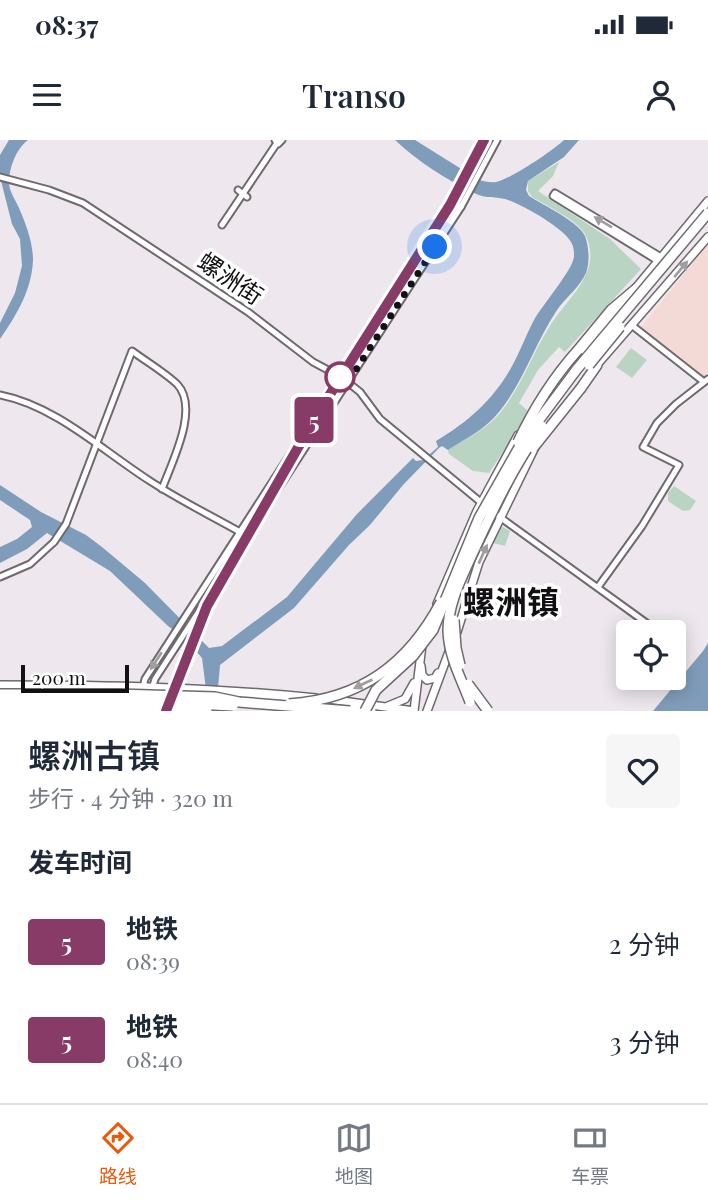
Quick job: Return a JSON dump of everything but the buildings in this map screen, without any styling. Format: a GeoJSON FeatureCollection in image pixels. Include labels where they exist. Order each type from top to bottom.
{"type":"FeatureCollection","features":[{"type":"Feature","properties":{"kind":"highway"},"geometry":{"type":"LineString","coordinates":[[474,711],[451,654],[448,631],[452,606],[521,444],[577,369],[708,213]]}},
{"type":"Feature","properties":{"kind":"highway"},"geometry":{"type":"LineString","coordinates":[[365,711],[376,690],[413,656],[429,637],[479,518],[510,470],[570,386],[708,220]]}},
{"type":"Feature","properties":{"kind":"highway"},"geometry":{"type":"LineString","coordinates":[[510,470],[524,429],[558,373],[611,310],[637,288]]}},
{"type":"Feature","properties":{"kind":"highway"},"geometry":{"type":"LineString","coordinates":[[510,470],[581,388],[597,365]]}},
{"type":"Feature","properties":{"kind":"highway"},"geometry":{"type":"LineString","coordinates":[[470,559],[456,608],[456,648],[467,682],[488,711]]}},
{"type":"Feature","properties":{"kind":"highway"},"geometry":{"type":"LineString","coordinates":[[265,704],[293,704],[338,694],[381,674],[399,660],[420,637],[453,579]]}},
{"type":"Feature","properties":{"kind":"highway"},"geometry":{"type":"LineString","coordinates":[[0,690],[215,697],[350,711]]}},
{"type":"Feature","properties":{"kind":"highway"},"geometry":{"type":"LineString","coordinates":[[0,701],[136,701],[287,711]]}},
{"type":"Feature","properties":{"kind":"highway"},"geometry":{"type":"LineString","coordinates":[[0,708],[206,711]]}},
{"type":"Feature","properties":{"kind":"main road"},"geometry":{"type":"LineString","coordinates":[[0,690],[152,688],[385,706],[414,711],[420,655],[427,630],[481,502],[517,436],[708,201]]}},
{"type":"Feature","properties":{"kind":"main road"},"geometry":{"type":"LineString","coordinates":[[427,711],[476,570],[540,440],[597,365],[707,242]]}},
{"type":"Feature","properties":{"kind":"main road"},"geometry":{"type":"LineString","coordinates":[[420,655],[422,675],[430,680],[437,675],[448,655]]}},
{"type":"Feature","properties":{"kind":"main road"},"geometry":{"type":"LineString","coordinates":[[385,706],[405,699],[417,676]]}},
{"type":"Feature","properties":{"kind":"main road"},"geometry":{"type":"LineString","coordinates":[[221,692],[372,711]]}},
{"type":"Feature","properties":{"kind":"street"},"geometry":{"type":"LineString","coordinates":[[143,688],[186,614],[453,202],[488,140]]}},
{"type":"Feature","properties":{"kind":"street"},"geometry":{"type":"LineString","coordinates":[[152,688],[460,207],[497,140]]}},
{"type":"Feature","properties":{"kind":"street"},"geometry":{"type":"LineString","coordinates":[[222,225],[278,141]]}},
{"type":"Feature","properties":{"kind":"street","name":"螺洲街"},"geometry":{"type":"LineString","coordinates":[[0,177],[66,196],[90,207],[262,322],[313,362],[348,382],[360,392],[380,419],[500,518],[643,620]]}},
{"type":"Feature","properties":{"kind":"street"},"geometry":{"type":"LineString","coordinates":[[555,192],[660,259],[553,196],[555,192]]}},
{"type":"Feature","properties":{"kind":"street"},"geometry":{"type":"LineString","coordinates":[[453,202],[460,207]]}},
{"type":"Feature","properties":{"kind":"street"},"geometry":{"type":"LineString","coordinates":[[598,587],[642,526],[680,465],[643,447],[657,423],[706,380],[634,327]]}},
{"type":"Feature","properties":{"kind":"street"},"geometry":{"type":"LineString","coordinates":[[0,577],[30,564],[54,542],[66,524],[132,351],[177,385],[186,402],[186,419],[162,489]]}},
{"type":"Feature","properties":{"kind":"street"},"geometry":{"type":"LineString","coordinates":[[0,395],[42,409],[162,489],[240,532]]}},
{"type":"Feature","properties":{"kind":"shaded area"},"geometry":{"type":"Polygon","coordinates":[[[708,244],[708,376],[703,380],[639,330],[708,244]]]}},
{"type":"Feature","properties":{"kind":"green space"},"geometry":{"type":"Polygon","coordinates":[[[559,162],[553,176],[538,191],[610,239],[641,269],[565,352],[559,347],[538,370],[519,403],[529,412],[489,473],[473,471],[449,454],[448,450],[482,429],[500,413],[514,393],[548,329],[581,283],[589,266],[589,245],[581,229],[532,197],[528,191],[528,181],[559,162]]]}},
{"type":"Feature","properties":{"kind":"green space"},"geometry":{"type":"Polygon","coordinates":[[[631,348],[647,360],[632,378],[616,367],[631,348]]]}},
{"type":"Feature","properties":{"kind":"green space"},"geometry":{"type":"Polygon","coordinates":[[[674,486],[696,501],[690,510],[683,511],[668,501],[668,493],[674,486]]]}},
{"type":"Feature","properties":{"kind":"green space"},"geometry":{"type":"Polygon","coordinates":[[[503,527],[510,531],[505,546],[493,543],[503,527]]]}},
{"type":"Feature","properties":{"kind":"water"},"geometry":{"type":"Polygon","coordinates":[[[9,140],[28,140],[14,159],[9,183],[29,234],[33,260],[26,292],[0,339],[0,323],[15,293],[22,266],[20,239],[12,224],[0,177],[0,155],[9,140]]]}},
{"type":"Feature","properties":{"kind":"water"},"geometry":{"type":"Polygon","coordinates":[[[395,140],[415,140],[479,180],[496,182],[521,170],[564,140],[579,140],[564,157],[528,181],[526,190],[529,196],[581,230],[588,250],[586,273],[557,310],[516,388],[494,418],[448,450],[442,446],[439,448],[294,608],[220,665],[216,711],[206,711],[202,658],[110,571],[47,533],[27,549],[0,563],[0,547],[17,539],[32,527],[30,520],[0,500],[0,485],[102,547],[145,583],[209,648],[222,646],[287,597],[357,514],[413,458],[416,461],[423,460],[438,447],[436,441],[459,426],[488,400],[511,368],[534,320],[568,271],[574,257],[573,246],[567,236],[541,217],[512,201],[478,195],[464,188],[423,163],[395,140]]]}},
{"type":"Feature","properties":{"kind":"water"},"geometry":{"type":"Polygon","coordinates":[[[708,643],[708,711],[653,711],[670,690],[686,690],[686,671],[708,643]]]}},
{"type":"Feature","properties":{"kind":"metro line","name":"5"},"geometry":{"type":"LineString","coordinates":[[166,711],[207,606],[340,376],[450,205],[484,140]]}},
{"type":"Feature","properties":{"kind":"district","name":"螺洲镇"},"geometry":{"type":"Point","coordinates":[511,603]}},
{"type":"Feature","properties":{"kind":"route"},"geometry":{"type":"LineString","coordinates":[[340,377],[348,382],[435,247]]}}]}
